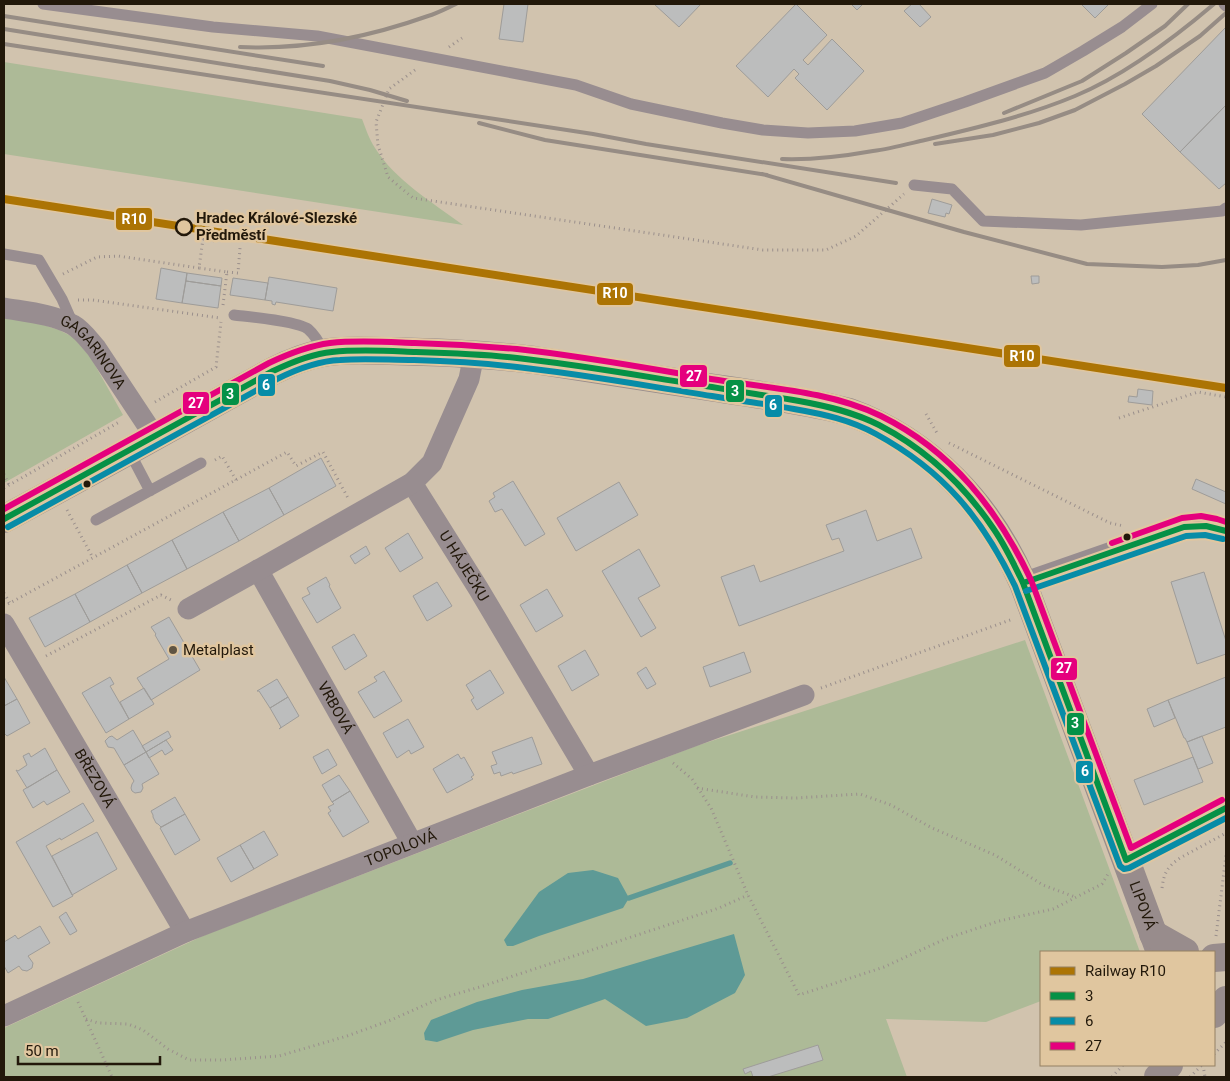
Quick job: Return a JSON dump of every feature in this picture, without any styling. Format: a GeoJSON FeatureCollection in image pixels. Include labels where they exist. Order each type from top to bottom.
{"type":"FeatureCollection","features":[{"type":"Feature","properties":{"kind":"street","name":"GAGARINOVA"},"geometry":{"type":"LineString","coordinates":[[4,308],[37,313],[74,326],[96,348],[154,437]]}},
{"type":"Feature","properties":{"kind":"street","name":"LIPOVÁ"},"geometry":{"type":"LineString","coordinates":[[4,519],[272,370],[315,355],[354,351],[474,354],[534,360],[832,407],[867,420],[917,448],[952,477],[978,507],[1009,552],[1023,583],[1157,943]]}},
{"type":"Feature","properties":{"kind":"street"},"geometry":{"type":"LineString","coordinates":[[188,608],[412,483],[432,463],[469,379],[474,354]]}},
{"type":"Feature","properties":{"kind":"street","name":"U HÁJEČKU"},"geometry":{"type":"LineString","coordinates":[[412,483],[478,588],[589,775]]}},
{"type":"Feature","properties":{"kind":"street"},"geometry":{"type":"LineString","coordinates":[[1023,583],[1184,527],[1201,525],[1226,531]]}},
{"type":"Feature","properties":{"kind":"street","name":"VRBOVÁ"},"geometry":{"type":"LineString","coordinates":[[258,570],[412,844]]}},
{"type":"Feature","properties":{"kind":"street","name":"BŘEZOVÁ"},"geometry":{"type":"LineString","coordinates":[[4,624],[185,932]]}},
{"type":"Feature","properties":{"kind":"street","name":"TOPOLOVÁ"},"geometry":{"type":"LineString","coordinates":[[4,1016],[185,932],[589,775],[804,695]]}},
{"type":"Feature","properties":{"kind":"street"},"geometry":{"type":"LineString","coordinates":[[1126,860],[1226,808]]}},
{"type":"Feature","properties":{"kind":"street"},"geometry":{"type":"LineString","coordinates":[[1157,943],[1182,951]]}},
{"type":"Feature","properties":{"kind":"street"},"geometry":{"type":"LineString","coordinates":[[1215,1013],[1226,1000]]}},
{"type":"Feature","properties":{"kind":"street"},"geometry":{"type":"LineString","coordinates":[[1158,1077],[1168,1066]]}},
{"type":"Feature","properties":{"kind":"lane"},"geometry":{"type":"LineString","coordinates":[[43,4],[213,26],[317,36],[576,85],[631,104],[746,127],[808,133],[855,131],[902,122],[965,102],[1045,72],[1122,27],[1152,4]]}},
{"type":"Feature","properties":{"kind":"lane"},"geometry":{"type":"LineString","coordinates":[[914,185],[952,189],[983,221],[1081,225],[1222,211],[1226,208]]}},
{"type":"Feature","properties":{"kind":"lane"},"geometry":{"type":"LineString","coordinates":[[4,254],[39,260],[62,299],[74,326]]}},
{"type":"Feature","properties":{"kind":"lane"},"geometry":{"type":"LineString","coordinates":[[234,315],[296,324],[308,329],[316,338],[315,355]]}},
{"type":"Feature","properties":{"kind":"lane"},"geometry":{"type":"LineString","coordinates":[[129,451],[150,491]]}},
{"type":"Feature","properties":{"kind":"lane"},"geometry":{"type":"LineString","coordinates":[[96,520],[201,464]]}},
{"type":"Feature","properties":{"kind":"path"},"geometry":{"type":"LineString","coordinates":[[462,38],[389,89],[376,122],[378,145],[388,177],[414,198],[763,250],[826,250],[856,236],[914,185]]}},
{"type":"Feature","properties":{"kind":"path"},"geometry":{"type":"LineString","coordinates":[[199,268],[207,210]]}},
{"type":"Feature","properties":{"kind":"path"},"geometry":{"type":"LineString","coordinates":[[200,223],[205,224]]}},
{"type":"Feature","properties":{"kind":"path"},"geometry":{"type":"LineString","coordinates":[[203,239],[215,241]]}},
{"type":"Feature","properties":{"kind":"path"},"geometry":{"type":"LineString","coordinates":[[51,280],[97,257],[118,256],[238,273],[240,248]]}},
{"type":"Feature","properties":{"kind":"path"},"geometry":{"type":"LineString","coordinates":[[4,488],[216,368],[227,272]]}},
{"type":"Feature","properties":{"kind":"path"},"geometry":{"type":"LineString","coordinates":[[62,299],[93,300],[221,319],[234,315]]}},
{"type":"Feature","properties":{"kind":"path"},"geometry":{"type":"LineString","coordinates":[[1119,418],[1198,392],[1226,397]]}},
{"type":"Feature","properties":{"kind":"path"},"geometry":{"type":"LineString","coordinates":[[926,414],[938,434]]}},
{"type":"Feature","properties":{"kind":"path"},"geometry":{"type":"LineString","coordinates":[[942,438],[1110,523],[1130,527]]}},
{"type":"Feature","properties":{"kind":"path"},"geometry":{"type":"LineString","coordinates":[[4,607],[287,452],[296,466],[323,452],[357,514]]}},
{"type":"Feature","properties":{"kind":"path"},"geometry":{"type":"LineString","coordinates":[[222,456],[236,480]]}},
{"type":"Feature","properties":{"kind":"path"},"geometry":{"type":"LineString","coordinates":[[4,474],[9,485]]}},
{"type":"Feature","properties":{"kind":"path"},"geometry":{"type":"LineString","coordinates":[[66,508],[93,558]]}},
{"type":"Feature","properties":{"kind":"path"},"geometry":{"type":"LineString","coordinates":[[28,666],[161,595],[188,608]]}},
{"type":"Feature","properties":{"kind":"path"},"geometry":{"type":"LineString","coordinates":[[804,695],[1033,611]]}},
{"type":"Feature","properties":{"kind":"path"},"geometry":{"type":"LineString","coordinates":[[657,749],[692,779],[711,808],[748,895],[799,995],[884,967],[945,939],[999,922],[1053,909],[1102,884],[1111,870],[1126,860]]}},
{"type":"Feature","properties":{"kind":"path"},"geometry":{"type":"LineString","coordinates":[[697,788],[755,797],[796,798],[860,794],[891,805],[932,828],[995,855],[1043,885],[1076,898]]}},
{"type":"Feature","properties":{"kind":"path"},"geometry":{"type":"LineString","coordinates":[[1161,896],[1166,871],[1173,863],[1226,833]]}},
{"type":"Feature","properties":{"kind":"path"},"geometry":{"type":"LineString","coordinates":[[1218,953],[1226,855]]}},
{"type":"Feature","properties":{"kind":"path"},"geometry":{"type":"LineString","coordinates":[[86,1019],[98,1023],[128,1024],[143,1030],[168,1049],[190,1060],[279,1056],[347,1036],[391,1020],[436,1000],[719,908],[748,895]]}},
{"type":"Feature","properties":{"kind":"path"},"geometry":{"type":"LineString","coordinates":[[70,986],[112,1077]]}},
{"type":"Feature","properties":{"kind":"path"},"geometry":{"type":"LineString","coordinates":[[1215,1053],[1226,1042]]}},
{"type":"Feature","properties":{"kind":"path"},"geometry":{"type":"LineString","coordinates":[[1112,1077],[1122,1066]]}},
{"type":"Feature","properties":{"kind":"path"},"geometry":{"type":"LineString","coordinates":[[1190,1077],[1202,1066]]}},
{"type":"Feature","properties":{"kind":"green space"},"geometry":{"type":"Polygon","coordinates":[[[4,62],[362,119],[373,145],[393,171],[415,190],[463,225],[4,154],[4,62]]]}},
{"type":"Feature","properties":{"kind":"green space"},"geometry":{"type":"Polygon","coordinates":[[[4,317],[38,323],[73,337],[91,358],[123,415],[4,483],[4,317]]]}},
{"type":"Feature","properties":{"kind":"green space"},"geometry":{"type":"Polygon","coordinates":[[[1025,640],[1140,951],[1040,951],[1040,1001],[986,1022],[886,1019],[907,1077],[4,1077],[4,1028],[205,935],[696,746],[1025,640]]]}},
{"type":"Feature","properties":{"kind":"water"},"geometry":{"type":"Polygon","coordinates":[[[593,870],[618,878],[629,898],[623,908],[513,946],[507,946],[504,940],[539,892],[568,873],[593,870]]]}},
{"type":"Feature","properties":{"kind":"water"},"geometry":{"type":"Polygon","coordinates":[[[734,934],[745,975],[735,993],[687,1018],[646,1026],[605,999],[548,1019],[528,1019],[473,1030],[437,1042],[425,1040],[424,1033],[431,1020],[477,1002],[522,990],[583,979],[734,934]]]}},
{"type":"Feature","properties":{"kind":"building"},"geometry":{"type":"Polygon","coordinates":[[[504,4],[528,4],[523,42],[499,39],[504,4]]]}},
{"type":"Feature","properties":{"kind":"building"},"geometry":{"type":"Polygon","coordinates":[[[654,4],[701,4],[679,27],[654,4]]]}},
{"type":"Feature","properties":{"kind":"building"},"geometry":{"type":"Polygon","coordinates":[[[796,4],[827,35],[803,60],[808,65],[832,39],[864,71],[827,110],[795,78],[799,74],[794,69],[768,97],[736,66],[796,4]]]}},
{"type":"Feature","properties":{"kind":"building"},"geometry":{"type":"Polygon","coordinates":[[[851,4],[863,4],[857,10],[851,4]]]}},
{"type":"Feature","properties":{"kind":"building"},"geometry":{"type":"Polygon","coordinates":[[[912,4],[919,4],[931,17],[920,27],[904,11],[912,4]]]}},
{"type":"Feature","properties":{"kind":"building"},"geometry":{"type":"Polygon","coordinates":[[[1081,4],[1109,4],[1095,18],[1081,4]]]}},
{"type":"Feature","properties":{"kind":"building"},"geometry":{"type":"Polygon","coordinates":[[[1226,27],[1226,105],[1180,152],[1142,114],[1226,27]]]}},
{"type":"Feature","properties":{"kind":"building"},"geometry":{"type":"Polygon","coordinates":[[[1226,105],[1226,183],[1219,189],[1180,152],[1226,105]]]}},
{"type":"Feature","properties":{"kind":"building"},"geometry":{"type":"Polygon","coordinates":[[[932,199],[952,205],[949,214],[946,213],[945,217],[928,213],[932,199]]]}},
{"type":"Feature","properties":{"kind":"building"},"geometry":{"type":"Polygon","coordinates":[[[161,268],[187,273],[182,303],[156,299],[161,268]]]}},
{"type":"Feature","properties":{"kind":"building"},"geometry":{"type":"Polygon","coordinates":[[[187,273],[222,278],[221,286],[186,281],[187,273]]]}},
{"type":"Feature","properties":{"kind":"building"},"geometry":{"type":"Polygon","coordinates":[[[1031,276],[1039,276],[1039,283],[1032,284],[1031,276]]]}},
{"type":"Feature","properties":{"kind":"building"},"geometry":{"type":"Polygon","coordinates":[[[269,277],[337,288],[333,311],[276,302],[275,305],[272,304],[272,301],[265,300],[269,277]]]}},
{"type":"Feature","properties":{"kind":"building"},"geometry":{"type":"Polygon","coordinates":[[[233,278],[268,283],[265,300],[230,295],[233,278]]]}},
{"type":"Feature","properties":{"kind":"building"},"geometry":{"type":"Polygon","coordinates":[[[186,281],[221,286],[218,308],[182,303],[186,281]]]}},
{"type":"Feature","properties":{"kind":"building"},"geometry":{"type":"Polygon","coordinates":[[[1138,389],[1153,391],[1152,405],[1128,402],[1129,396],[1137,397],[1138,389]]]}},
{"type":"Feature","properties":{"kind":"building"},"geometry":{"type":"Polygon","coordinates":[[[321,458],[336,486],[284,515],[269,488],[321,458]]]}},
{"type":"Feature","properties":{"kind":"building"},"geometry":{"type":"Polygon","coordinates":[[[1196,479],[1226,492],[1226,504],[1192,489],[1196,479]]]}},
{"type":"Feature","properties":{"kind":"building"},"geometry":{"type":"Polygon","coordinates":[[[513,481],[545,534],[525,546],[502,509],[495,512],[489,501],[495,497],[493,493],[513,481]]]}},
{"type":"Feature","properties":{"kind":"building"},"geometry":{"type":"Polygon","coordinates":[[[619,482],[638,515],[576,551],[557,518],[619,482]]]}},
{"type":"Feature","properties":{"kind":"building"},"geometry":{"type":"Polygon","coordinates":[[[269,488],[284,515],[239,541],[223,512],[269,488]]]}},
{"type":"Feature","properties":{"kind":"building"},"geometry":{"type":"Polygon","coordinates":[[[866,510],[877,541],[911,528],[922,558],[739,626],[721,577],[754,565],[760,582],[844,551],[839,538],[832,540],[826,525],[866,510]]]}},
{"type":"Feature","properties":{"kind":"building"},"geometry":{"type":"Polygon","coordinates":[[[223,512],[239,541],[187,569],[172,540],[223,512]]]}},
{"type":"Feature","properties":{"kind":"building"},"geometry":{"type":"Polygon","coordinates":[[[408,533],[423,558],[400,572],[385,548],[408,533]]]}},
{"type":"Feature","properties":{"kind":"building"},"geometry":{"type":"Polygon","coordinates":[[[172,540],[187,569],[142,593],[127,565],[172,540]]]}},
{"type":"Feature","properties":{"kind":"building"},"geometry":{"type":"Polygon","coordinates":[[[366,546],[370,554],[355,564],[350,556],[366,546]]]}},
{"type":"Feature","properties":{"kind":"building"},"geometry":{"type":"Polygon","coordinates":[[[639,549],[660,586],[638,598],[656,628],[641,637],[602,571],[639,549]]]}},
{"type":"Feature","properties":{"kind":"building"},"geometry":{"type":"Polygon","coordinates":[[[127,565],[142,593],[90,622],[75,594],[127,565]]]}},
{"type":"Feature","properties":{"kind":"building"},"geometry":{"type":"Polygon","coordinates":[[[1204,572],[1226,641],[1226,654],[1197,664],[1171,582],[1204,572]]]}},
{"type":"Feature","properties":{"kind":"building"},"geometry":{"type":"Polygon","coordinates":[[[326,577],[341,608],[317,623],[302,598],[310,594],[307,588],[326,577]]]}},
{"type":"Feature","properties":{"kind":"building"},"geometry":{"type":"Polygon","coordinates":[[[437,582],[452,606],[427,621],[413,596],[437,582]]]}},
{"type":"Feature","properties":{"kind":"building"},"geometry":{"type":"Polygon","coordinates":[[[547,589],[563,616],[536,632],[520,605],[547,589]]]}},
{"type":"Feature","properties":{"kind":"building"},"geometry":{"type":"Polygon","coordinates":[[[75,594],[90,622],[45,647],[29,618],[75,594]]]}},
{"type":"Feature","properties":{"kind":"building"},"geometry":{"type":"Polygon","coordinates":[[[169,617],[200,670],[151,700],[137,678],[169,659],[151,627],[169,617]]]}},
{"type":"Feature","properties":{"kind":"building"},"geometry":{"type":"Polygon","coordinates":[[[354,634],[367,656],[345,670],[332,647],[354,634]]]}},
{"type":"Feature","properties":{"kind":"building"},"geometry":{"type":"Polygon","coordinates":[[[585,650],[599,675],[572,691],[558,666],[585,650]]]}},
{"type":"Feature","properties":{"kind":"building"},"geometry":{"type":"Polygon","coordinates":[[[744,652],[751,672],[710,687],[703,667],[744,652]]]}},
{"type":"Feature","properties":{"kind":"building"},"geometry":{"type":"Polygon","coordinates":[[[646,667],[656,684],[647,689],[637,673],[646,667]]]}},
{"type":"Feature","properties":{"kind":"building"},"geometry":{"type":"Polygon","coordinates":[[[490,670],[504,693],[477,710],[471,700],[474,698],[466,685],[490,670]]]}},
{"type":"Feature","properties":{"kind":"building"},"geometry":{"type":"Polygon","coordinates":[[[384,671],[402,701],[374,718],[358,692],[377,681],[374,677],[384,671]]]}},
{"type":"Feature","properties":{"kind":"building"},"geometry":{"type":"Polygon","coordinates":[[[4,677],[17,699],[4,706],[4,677]]]}},
{"type":"Feature","properties":{"kind":"building"},"geometry":{"type":"Polygon","coordinates":[[[110,677],[114,684],[110,686],[129,719],[106,733],[82,693],[110,677]]]}},
{"type":"Feature","properties":{"kind":"building"},"geometry":{"type":"Polygon","coordinates":[[[1226,677],[1226,727],[1187,742],[1168,700],[1226,677]]]}},
{"type":"Feature","properties":{"kind":"building"},"geometry":{"type":"Polygon","coordinates":[[[277,679],[288,697],[270,708],[259,691],[257,691],[277,679]]]}},
{"type":"Feature","properties":{"kind":"building"},"geometry":{"type":"Polygon","coordinates":[[[144,688],[154,704],[129,719],[120,702],[144,688]]]}},
{"type":"Feature","properties":{"kind":"building"},"geometry":{"type":"Polygon","coordinates":[[[288,697],[299,716],[279,729],[281,727],[270,708],[288,697]]]}},
{"type":"Feature","properties":{"kind":"building"},"geometry":{"type":"Polygon","coordinates":[[[17,699],[30,723],[7,736],[4,735],[4,706],[17,699]]]}},
{"type":"Feature","properties":{"kind":"building"},"geometry":{"type":"Polygon","coordinates":[[[1168,700],[1175,718],[1154,727],[1147,709],[1168,700]]]}},
{"type":"Feature","properties":{"kind":"building"},"geometry":{"type":"Polygon","coordinates":[[[408,719],[424,747],[411,754],[409,750],[397,758],[383,733],[408,719]]]}},
{"type":"Feature","properties":{"kind":"building"},"geometry":{"type":"Polygon","coordinates":[[[133,730],[146,752],[124,765],[114,748],[108,747],[105,741],[112,736],[117,740],[133,730]]]}},
{"type":"Feature","properties":{"kind":"building"},"geometry":{"type":"Polygon","coordinates":[[[168,731],[171,737],[146,752],[142,746],[168,731]]]}},
{"type":"Feature","properties":{"kind":"building"},"geometry":{"type":"Polygon","coordinates":[[[1202,736],[1213,763],[1198,769],[1187,742],[1202,736]]]}},
{"type":"Feature","properties":{"kind":"building"},"geometry":{"type":"Polygon","coordinates":[[[532,737],[542,764],[513,774],[512,772],[501,776],[500,772],[494,774],[491,766],[497,764],[492,752],[532,737]]]}},
{"type":"Feature","properties":{"kind":"building"},"geometry":{"type":"Polygon","coordinates":[[[166,740],[173,750],[165,755],[162,750],[149,758],[146,752],[166,740]]]}},
{"type":"Feature","properties":{"kind":"building"},"geometry":{"type":"Polygon","coordinates":[[[45,748],[57,770],[27,788],[16,770],[18,771],[27,765],[23,756],[29,753],[31,757],[45,748]]]}},
{"type":"Feature","properties":{"kind":"building"},"geometry":{"type":"Polygon","coordinates":[[[328,749],[337,765],[322,774],[313,757],[328,749]]]}},
{"type":"Feature","properties":{"kind":"building"},"geometry":{"type":"Polygon","coordinates":[[[146,752],[159,774],[142,784],[141,792],[135,793],[131,788],[134,781],[124,765],[146,752]]]}},
{"type":"Feature","properties":{"kind":"building"},"geometry":{"type":"Polygon","coordinates":[[[458,754],[461,759],[464,757],[474,775],[471,777],[473,779],[447,793],[433,769],[458,754]]]}},
{"type":"Feature","properties":{"kind":"building"},"geometry":{"type":"Polygon","coordinates":[[[1193,757],[1203,782],[1144,805],[1134,780],[1193,757]]]}},
{"type":"Feature","properties":{"kind":"building"},"geometry":{"type":"Polygon","coordinates":[[[57,770],[70,792],[47,805],[44,801],[33,808],[23,790],[57,770]]]}},
{"type":"Feature","properties":{"kind":"building"},"geometry":{"type":"Polygon","coordinates":[[[339,775],[350,791],[332,802],[322,785],[339,775]]]}},
{"type":"Feature","properties":{"kind":"building"},"geometry":{"type":"Polygon","coordinates":[[[350,791],[369,822],[343,837],[328,813],[331,811],[328,807],[334,804],[332,802],[350,791]]]}},
{"type":"Feature","properties":{"kind":"building"},"geometry":{"type":"Polygon","coordinates":[[[175,797],[185,814],[161,827],[156,823],[151,811],[175,797]]]}},
{"type":"Feature","properties":{"kind":"building"},"geometry":{"type":"Polygon","coordinates":[[[83,803],[94,821],[61,840],[60,838],[46,846],[73,896],[53,907],[16,842],[83,803]]]}},
{"type":"Feature","properties":{"kind":"building"},"geometry":{"type":"Polygon","coordinates":[[[185,814],[200,840],[175,855],[160,828],[185,814]]]}},
{"type":"Feature","properties":{"kind":"building"},"geometry":{"type":"Polygon","coordinates":[[[264,831],[278,855],[254,869],[240,845],[264,831]]]}},
{"type":"Feature","properties":{"kind":"building"},"geometry":{"type":"Polygon","coordinates":[[[97,832],[117,869],[72,895],[52,856],[97,832]]]}},
{"type":"Feature","properties":{"kind":"building"},"geometry":{"type":"Polygon","coordinates":[[[240,845],[254,869],[231,882],[217,858],[240,845]]]}},
{"type":"Feature","properties":{"kind":"building"},"geometry":{"type":"Polygon","coordinates":[[[66,912],[77,931],[70,935],[59,917],[66,912]]]}},
{"type":"Feature","properties":{"kind":"building"},"geometry":{"type":"Polygon","coordinates":[[[40,926],[50,943],[28,956],[33,963],[32,968],[27,971],[22,970],[19,966],[8,973],[4,966],[4,942],[15,935],[18,939],[40,926]]]}},
{"type":"Feature","properties":{"kind":"building"},"geometry":{"type":"Polygon","coordinates":[[[818,1045],[823,1060],[768,1077],[753,1077],[751,1071],[745,1074],[743,1069],[818,1045]]]}},
{"type":"Feature","properties":{"kind":"waterway"},"geometry":{"type":"LineString","coordinates":[[629,898],[730,863]]}},
{"type":"Feature","properties":{"kind":"railway"},"geometry":{"type":"LineString","coordinates":[[240,47],[312,44],[359,36],[406,23],[456,4]]}},
{"type":"Feature","properties":{"kind":"railway"},"geometry":{"type":"LineString","coordinates":[[1004,113],[1082,81],[1165,26],[1188,4]]}},
{"type":"Feature","properties":{"kind":"railway"},"geometry":{"type":"LineString","coordinates":[[782,159],[828,157],[892,148],[1038,110],[1093,88],[1130,67],[1165,43],[1214,4]]}},
{"type":"Feature","properties":{"kind":"railway"},"geometry":{"type":"LineString","coordinates":[[935,144],[993,135],[1039,123],[1075,110],[1156,66],[1200,36],[1226,13]]}},
{"type":"Feature","properties":{"kind":"railway"},"geometry":{"type":"LineString","coordinates":[[4,16],[323,66]]}},
{"type":"Feature","properties":{"kind":"railway"},"geometry":{"type":"LineString","coordinates":[[4,29],[330,81],[407,101]]}},
{"type":"Feature","properties":{"kind":"railway"},"geometry":{"type":"LineString","coordinates":[[4,44],[593,134],[896,183]]}},
{"type":"Feature","properties":{"kind":"railway"},"geometry":{"type":"LineString","coordinates":[[479,123],[545,140],[767,175]]}},
{"type":"Feature","properties":{"kind":"railway"},"geometry":{"type":"LineString","coordinates":[[762,174],[964,232],[1087,264],[1162,267],[1198,265],[1226,260]]}},
{"type":"Feature","properties":{"kind":"rail line","name":"R10"},"geometry":{"type":"LineString","coordinates":[[4,199],[1226,388]]}},
{"type":"Feature","properties":{"kind":"transit line","name":"27"},"geometry":{"type":"LineString","coordinates":[[4,509],[269,363],[298,351],[330,343],[383,342],[517,349],[776,388],[841,401],[881,416],[906,430],[930,447],[970,485],[1004,530],[1031,580],[1131,848],[1222,800]]}},
{"type":"Feature","properties":{"kind":"transit line","name":"3"},"geometry":{"type":"LineString","coordinates":[[4,519],[273,371],[302,359],[324,353],[385,351],[517,358],[614,371],[830,407],[859,416],[879,425],[928,457],[969,497],[997,534],[1023,583],[1126,860],[1226,808]]}},
{"type":"Feature","properties":{"kind":"transit line","name":"6"},"geometry":{"type":"LineString","coordinates":[[8,527],[277,379],[307,366],[323,362],[349,359],[427,360],[517,367],[614,380],[826,415],[847,421],[876,434],[922,464],[959,498],[989,539],[1015,586],[1120,866],[1124,869],[1129,868],[1226,818]]}},
{"type":"Feature","properties":{"kind":"transit line","name":"27"},"geometry":{"type":"LineString","coordinates":[[1112,543],[1182,518],[1201,516],[1226,522]]}},
{"type":"Feature","properties":{"kind":"transit line","name":"3"},"geometry":{"type":"LineString","coordinates":[[1023,583],[1184,527],[1206,526],[1226,531]]}},
{"type":"Feature","properties":{"kind":"transit line","name":"6"},"geometry":{"type":"LineString","coordinates":[[1026,591],[1186,536],[1205,535],[1223,539]]}},
{"type":"Feature","properties":{"kind":"place","name":"Hradec Králové-Slezské Předměstí"},"geometry":{"type":"Point","coordinates":[184,227]}},
{"type":"Feature","properties":{"kind":"place","name":"Metalplast"},"geometry":{"type":"Point","coordinates":[173,650]}}]}
